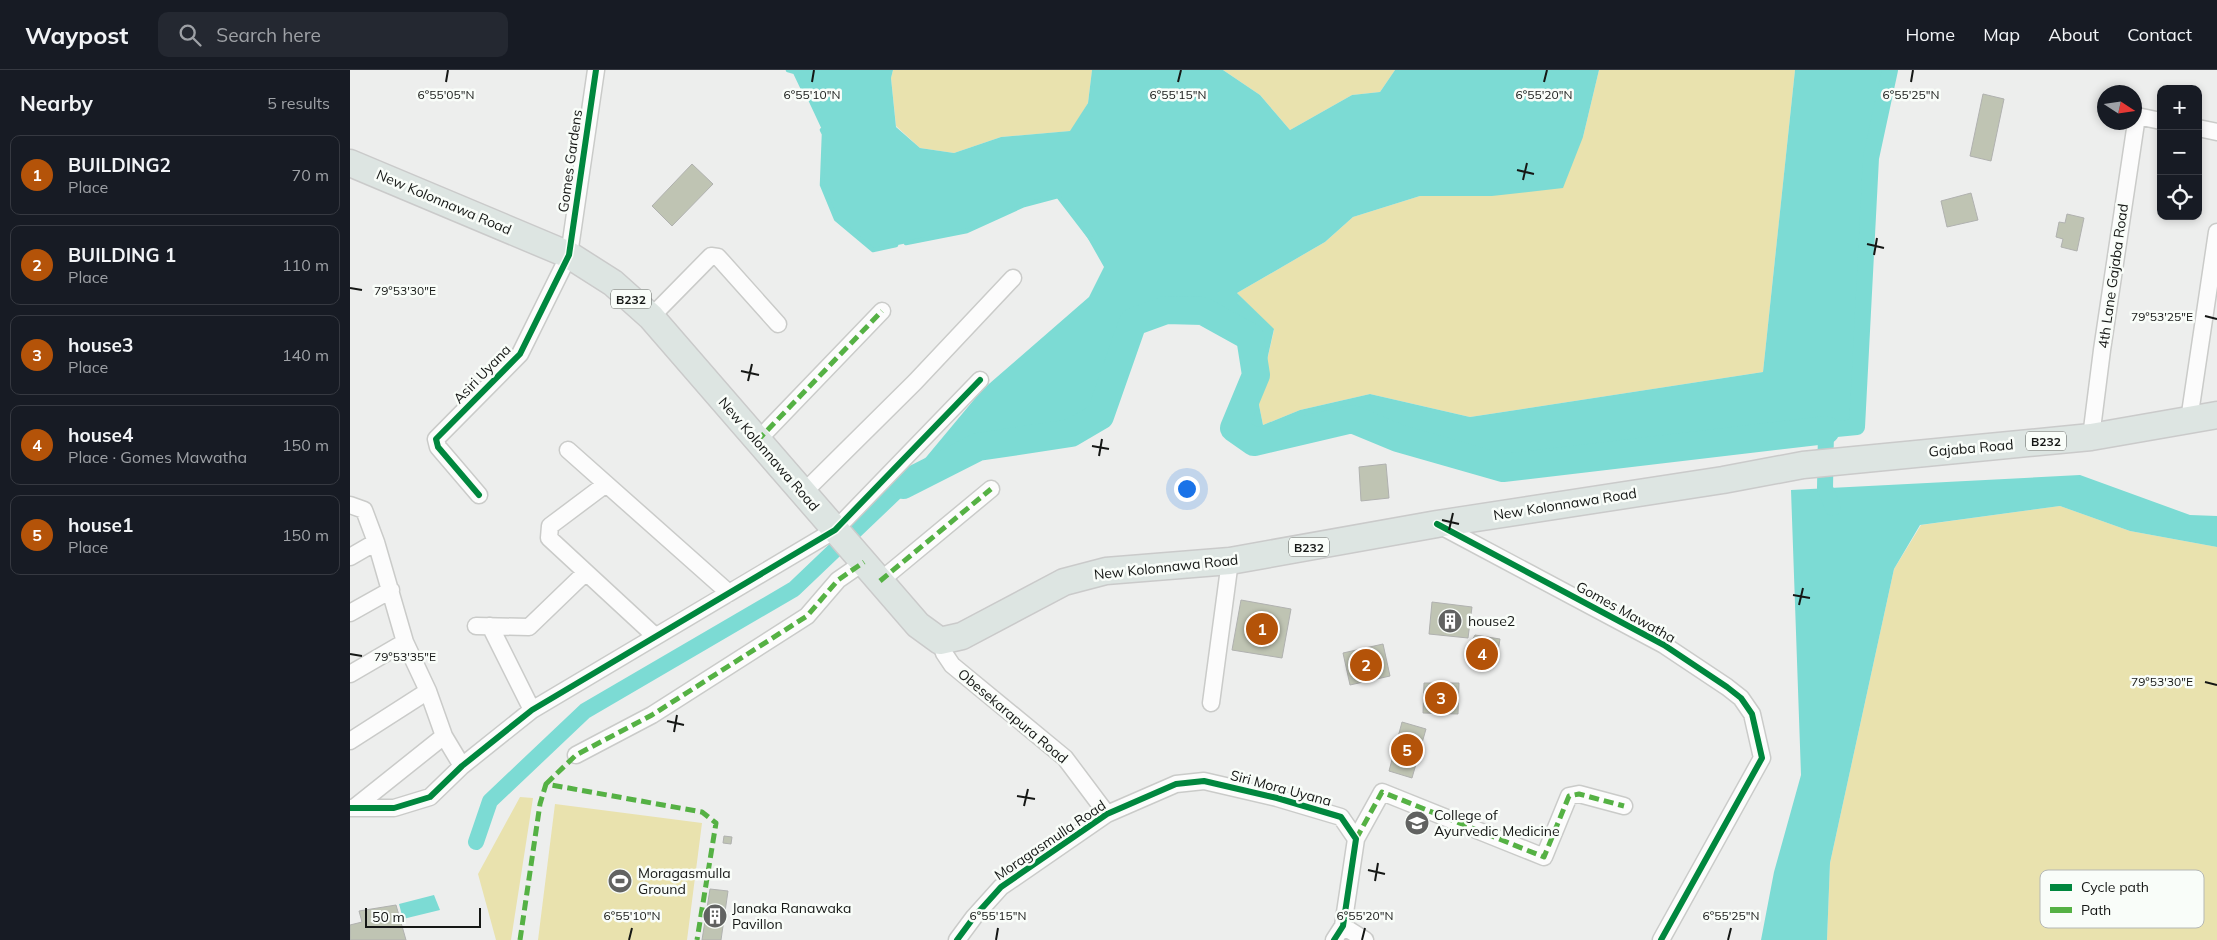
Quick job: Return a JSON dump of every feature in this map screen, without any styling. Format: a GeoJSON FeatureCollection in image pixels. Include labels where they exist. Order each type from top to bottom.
{"type":"FeatureCollection","features":[{"type":"Feature","properties":{"kind":"main road","name":"New Kolonnawa Road"},"geometry":{"type":"LineString","coordinates":[[350,163],[569,255],[613,283],[651,317],[757,442],[918,625],[940,641],[962,636],[1064,582],[1106,571],[1230,561],[1437,524],[1723,480],[1803,465],[1873,457]]}},
{"type":"Feature","properties":{"kind":"main road","name":"Gajaba Road"},"geometry":{"type":"LineString","coordinates":[[1873,457],[2091,437],[2217,415]]}},
{"type":"Feature","properties":{"kind":"street","name":"Gomes Gardens"},"geometry":{"type":"LineString","coordinates":[[569,255],[596,70]]}},
{"type":"Feature","properties":{"kind":"street","name":"4th Lane Gajaba Road"},"geometry":{"type":"LineString","coordinates":[[2091,437],[2137,116],[2157,120]]}},
{"type":"Feature","properties":{"kind":"street"},"geometry":{"type":"LineString","coordinates":[[2202,129],[2217,132]]}},
{"type":"Feature","properties":{"kind":"street"},"geometry":{"type":"LineString","coordinates":[[2190,420],[2217,232]]}},
{"type":"Feature","properties":{"kind":"street","name":"Asiri Uyana"},"geometry":{"type":"LineString","coordinates":[[479,495],[438,447],[436,439],[520,354],[569,255]]}},
{"type":"Feature","properties":{"kind":"street"},"geometry":{"type":"LineString","coordinates":[[651,317],[712,256],[718,257],[778,324]]}},
{"type":"Feature","properties":{"kind":"street"},"geometry":{"type":"LineString","coordinates":[[803,493],[915,382],[1013,278]]}},
{"type":"Feature","properties":{"kind":"street"},"geometry":{"type":"LineString","coordinates":[[757,442],[882,311]]}},
{"type":"Feature","properties":{"kind":"street"},"geometry":{"type":"LineString","coordinates":[[353,807],[394,808],[430,797],[462,766],[532,710],[655,636],[837,532],[980,380]]}},
{"type":"Feature","properties":{"kind":"street"},"geometry":{"type":"LineString","coordinates":[[568,450],[729,593]]}},
{"type":"Feature","properties":{"kind":"street"},"geometry":{"type":"LineString","coordinates":[[606,484],[550,526],[550,538],[585,573],[655,636]]}},
{"type":"Feature","properties":{"kind":"street"},"geometry":{"type":"LineString","coordinates":[[576,755],[652,715],[807,616],[838,580],[868,567],[991,489]]}},
{"type":"Feature","properties":{"kind":"street"},"geometry":{"type":"LineString","coordinates":[[350,505],[364,510],[391,590],[405,642],[428,691],[444,736],[462,766]]}},
{"type":"Feature","properties":{"kind":"street","name":"Gomes Mawatha"},"geometry":{"type":"LineString","coordinates":[[1437,524],[1664,645],[1727,687],[1741,698],[1752,714],[1762,758],[1661,940]]}},
{"type":"Feature","properties":{"kind":"street"},"geometry":{"type":"LineString","coordinates":[[350,557],[376,542]]}},
{"type":"Feature","properties":{"kind":"street"},"geometry":{"type":"LineString","coordinates":[[1211,703],[1230,561]]}},
{"type":"Feature","properties":{"kind":"street"},"geometry":{"type":"LineString","coordinates":[[532,710],[483,626],[530,627],[585,573]]}},
{"type":"Feature","properties":{"kind":"street"},"geometry":{"type":"LineString","coordinates":[[350,613],[391,590]]}},
{"type":"Feature","properties":{"kind":"street","name":"Obesekarapura Road"},"geometry":{"type":"LineString","coordinates":[[940,641],[944,653],[952,665],[1065,758],[1107,814]]}},
{"type":"Feature","properties":{"kind":"street"},"geometry":{"type":"LineString","coordinates":[[350,674],[405,642]]}},
{"type":"Feature","properties":{"kind":"street"},"geometry":{"type":"LineString","coordinates":[[350,741],[428,691]]}},
{"type":"Feature","properties":{"kind":"street"},"geometry":{"type":"LineString","coordinates":[[353,807],[444,736]]}},
{"type":"Feature","properties":{"kind":"street","name":"Moragasmulla Road"},"geometry":{"type":"LineString","coordinates":[[958,940],[1001,887],[1107,814],[1176,784],[1204,781]]}},
{"type":"Feature","properties":{"kind":"street","name":"Siri Mora Uyana"},"geometry":{"type":"LineString","coordinates":[[1204,781],[1277,798],[1341,817],[1356,839]]}},
{"type":"Feature","properties":{"kind":"street"},"geometry":{"type":"LineString","coordinates":[[1334,940],[1342,926],[1356,839],[1382,792],[1544,857],[1570,796],[1579,794],[1624,806]]}},
{"type":"Feature","properties":{"kind":"street"},"geometry":{"type":"LineString","coordinates":[[1342,926],[1365,940]]}},
{"type":"Feature","properties":{"kind":"shaded area"},"geometry":{"type":"Polygon","coordinates":[[[893,70],[1092,70],[1088,103],[1071,131],[1001,137],[954,153],[920,148],[896,126],[891,78],[893,70]]]}},
{"type":"Feature","properties":{"kind":"shaded area"},"geometry":{"type":"Polygon","coordinates":[[[1223,70],[1395,70],[1380,92],[1352,95],[1290,130],[1260,95],[1223,70]]]}},
{"type":"Feature","properties":{"kind":"shaded area"},"geometry":{"type":"Polygon","coordinates":[[[1599,70],[1795,70],[1763,372],[1470,417],[1370,394],[1300,410],[1263,425],[1258,400],[1274,330],[1237,293],[1325,242],[1353,217],[1420,196],[1492,196],[1583,137],[1599,70]]]}},
{"type":"Feature","properties":{"kind":"shaded area"},"geometry":{"type":"Polygon","coordinates":[[[2060,506],[2130,531],[2217,547],[2217,940],[1827,940],[1830,863],[1894,569],[1921,525],[2060,506]]]}},
{"type":"Feature","properties":{"kind":"shaded area"},"geometry":{"type":"Polygon","coordinates":[[[520,797],[533,798],[511,940],[496,940],[478,874],[520,797]]]}},
{"type":"Feature","properties":{"kind":"shaded area","name":"Moragasmulla Ground"},"geometry":{"type":"Polygon","coordinates":[[[555,804],[702,823],[687,940],[538,940],[555,804]]]}},
{"type":"Feature","properties":{"kind":"water"},"geometry":{"type":"Polygon","coordinates":[[[788,70],[893,70],[891,78],[896,127],[920,148],[954,153],[1001,137],[1070,131],[1088,103],[1092,70],[1223,70],[1260,95],[1290,130],[1352,95],[1380,92],[1395,70],[1599,70],[1583,137],[1563,188],[1492,196],[1420,196],[1353,217],[1325,242],[1237,293],[1274,329],[1258,400],[1263,425],[1300,410],[1370,394],[1470,417],[1763,372],[1795,70],[1890,70],[1871,158],[1857,427],[1503,468],[1398,438],[1352,419],[1254,442],[1234,428],[1256,375],[1250,337],[1202,311],[1166,310],[1133,322],[1100,416],[1071,433],[978,447],[903,485],[982,390],[1089,297],[1104,267],[1087,237],[1058,196],[1024,205],[967,231],[873,250],[836,219],[822,185],[824,134],[795,72],[788,70]]]}},
{"type":"Feature","properties":{"kind":"water"},"geometry":{"type":"Polygon","coordinates":[[[2080,475],[2190,515],[2217,516],[2217,547],[2130,531],[2060,506],[1920,525],[1894,569],[1830,863],[1827,940],[1761,940],[1774,872],[1801,775],[1791,490],[2080,475]]]}},
{"type":"Feature","properties":{"kind":"water"},"geometry":{"type":"Polygon","coordinates":[[[434,895],[440,910],[403,919],[399,904],[434,895]]]}},
{"type":"Feature","properties":{"kind":"building"},"geometry":{"type":"Polygon","coordinates":[[[1983,94],[2004,99],[1991,161],[1970,156],[1983,94]]]}},
{"type":"Feature","properties":{"kind":"building"},"geometry":{"type":"Polygon","coordinates":[[[692,164],[713,184],[672,226],[652,206],[692,164]]]}},
{"type":"Feature","properties":{"kind":"building"},"geometry":{"type":"Polygon","coordinates":[[[1971,193],[1978,220],[1947,227],[1941,201],[1971,193]]]}},
{"type":"Feature","properties":{"kind":"building"},"geometry":{"type":"Polygon","coordinates":[[[2067,214],[2084,218],[2077,251],[2061,247],[2063,239],[2056,237],[2059,222],[2065,223],[2067,214]]]}},
{"type":"Feature","properties":{"kind":"building"},"geometry":{"type":"Polygon","coordinates":[[[1386,464],[1389,498],[1361,501],[1359,467],[1386,464]]]}},
{"type":"Feature","properties":{"kind":"building"},"geometry":{"type":"Polygon","coordinates":[[[1241,600],[1291,609],[1282,658],[1232,650],[1241,600]]]}},
{"type":"Feature","properties":{"kind":"building","name":"house2"},"geometry":{"type":"Polygon","coordinates":[[[1432,602],[1472,607],[1468,638],[1429,634],[1432,602]]]}},
{"type":"Feature","properties":{"kind":"building"},"geometry":{"type":"Polygon","coordinates":[[[1475,635],[1500,639],[1496,664],[1466,660],[1468,648],[1475,635]]]}},
{"type":"Feature","properties":{"kind":"building"},"geometry":{"type":"Polygon","coordinates":[[[1383,644],[1390,676],[1350,685],[1343,653],[1383,644]]]}},
{"type":"Feature","properties":{"kind":"building"},"geometry":{"type":"Polygon","coordinates":[[[1424,683],[1459,683],[1458,714],[1423,713],[1424,683]]]}},
{"type":"Feature","properties":{"kind":"building"},"geometry":{"type":"Polygon","coordinates":[[[1402,722],[1426,729],[1412,778],[1389,771],[1402,722]]]}},
{"type":"Feature","properties":{"kind":"building"},"geometry":{"type":"Polygon","coordinates":[[[724,836],[732,837],[731,844],[723,843],[724,836]]]}},
{"type":"Feature","properties":{"kind":"building","name":"Janaka Ranawaka Pavillon"},"geometry":{"type":"Polygon","coordinates":[[[710,889],[728,891],[721,940],[702,940],[710,889]]]}},
{"type":"Feature","properties":{"kind":"building"},"geometry":{"type":"Polygon","coordinates":[[[396,905],[406,940],[350,940],[350,925],[362,922],[359,911],[396,905]]]}},
{"type":"Feature","properties":{"kind":"waterway"},"geometry":{"type":"LineString","coordinates":[[788,70],[795,72],[805,93]]}},
{"type":"Feature","properties":{"kind":"waterway"},"geometry":{"type":"LineString","coordinates":[[1833,508],[1825,488],[1826,430],[1857,427],[1871,158],[1890,70]]}},
{"type":"Feature","properties":{"kind":"waterway"},"geometry":{"type":"LineString","coordinates":[[822,130],[824,134],[822,185],[836,219],[873,250],[896,245]]}},
{"type":"Feature","properties":{"kind":"waterway"},"geometry":{"type":"LineString","coordinates":[[906,243],[967,231],[1024,205],[1058,196],[1091,239]]}},
{"type":"Feature","properties":{"kind":"waterway"},"geometry":{"type":"LineString","coordinates":[[903,485],[978,447],[1071,433],[1100,416],[1133,322],[1166,310],[1203,311],[1250,337],[1256,375],[1234,428],[1254,442],[1352,419],[1398,438],[1503,468],[1826,430]]}},
{"type":"Feature","properties":{"kind":"waterway"},"geometry":{"type":"LineString","coordinates":[[476,842],[490,801],[585,711],[794,589],[903,485]]}},
{"type":"Feature","properties":{"kind":"marked path"},"geometry":{"type":"LineString","coordinates":[[757,441],[882,311]]}},
{"type":"Feature","properties":{"kind":"marked path"},"geometry":{"type":"LineString","coordinates":[[880,581],[991,489]]}},
{"type":"Feature","properties":{"kind":"marked path"},"geometry":{"type":"LineString","coordinates":[[546,784],[576,755],[652,715],[807,616],[838,580],[864,562]]}},
{"type":"Feature","properties":{"kind":"marked path"},"geometry":{"type":"LineString","coordinates":[[520,940],[540,804],[546,784],[702,812],[716,823],[697,940]]}},
{"type":"Feature","properties":{"kind":"marked path"},"geometry":{"type":"LineString","coordinates":[[1356,839],[1382,792],[1544,857],[1569,796],[1579,794],[1624,806]]}},
{"type":"Feature","properties":{"kind":"cycle path"},"geometry":{"type":"LineString","coordinates":[[479,495],[438,447],[436,439],[520,354],[569,255],[596,70]]}},
{"type":"Feature","properties":{"kind":"cycle path"},"geometry":{"type":"LineString","coordinates":[[350,808],[394,808],[430,797],[462,766],[532,710],[835,530],[980,380]]}},
{"type":"Feature","properties":{"kind":"cycle path"},"geometry":{"type":"LineString","coordinates":[[1437,524],[1664,645],[1727,687],[1741,698],[1752,714],[1762,758],[1661,940]]}},
{"type":"Feature","properties":{"kind":"cycle path"},"geometry":{"type":"LineString","coordinates":[[957,940],[974,917],[1001,887],[1107,814],[1176,784],[1204,781],[1277,798],[1341,817],[1356,839],[1343,926],[1334,940]]}},
{"type":"Feature","properties":{"kind":"place","name":"house2"},"geometry":{"type":"Point","coordinates":[1450,621]}},
{"type":"Feature","properties":{"kind":"place","name":"BUILDING2"},"geometry":{"type":"Point","coordinates":[1262,629]}},
{"type":"Feature","properties":{"kind":"place","name":"house4"},"geometry":{"type":"Point","coordinates":[1482,654]}},
{"type":"Feature","properties":{"kind":"place","name":"BUILDING 1"},"geometry":{"type":"Point","coordinates":[1366,665]}},
{"type":"Feature","properties":{"kind":"place","name":"house3"},"geometry":{"type":"Point","coordinates":[1441,698]}},
{"type":"Feature","properties":{"kind":"place","name":"house1"},"geometry":{"type":"Point","coordinates":[1407,750]}},
{"type":"Feature","properties":{"kind":"place","name":"College of Ayurvedic Medicine"},"geometry":{"type":"Point","coordinates":[1417,823]}},
{"type":"Feature","properties":{"kind":"place","name":"Moragasmulla Ground"},"geometry":{"type":"Point","coordinates":[620,881]}},
{"type":"Feature","properties":{"kind":"place","name":"Janaka Ranawaka Pavillon"},"geometry":{"type":"Point","coordinates":[715,916]}}]}
